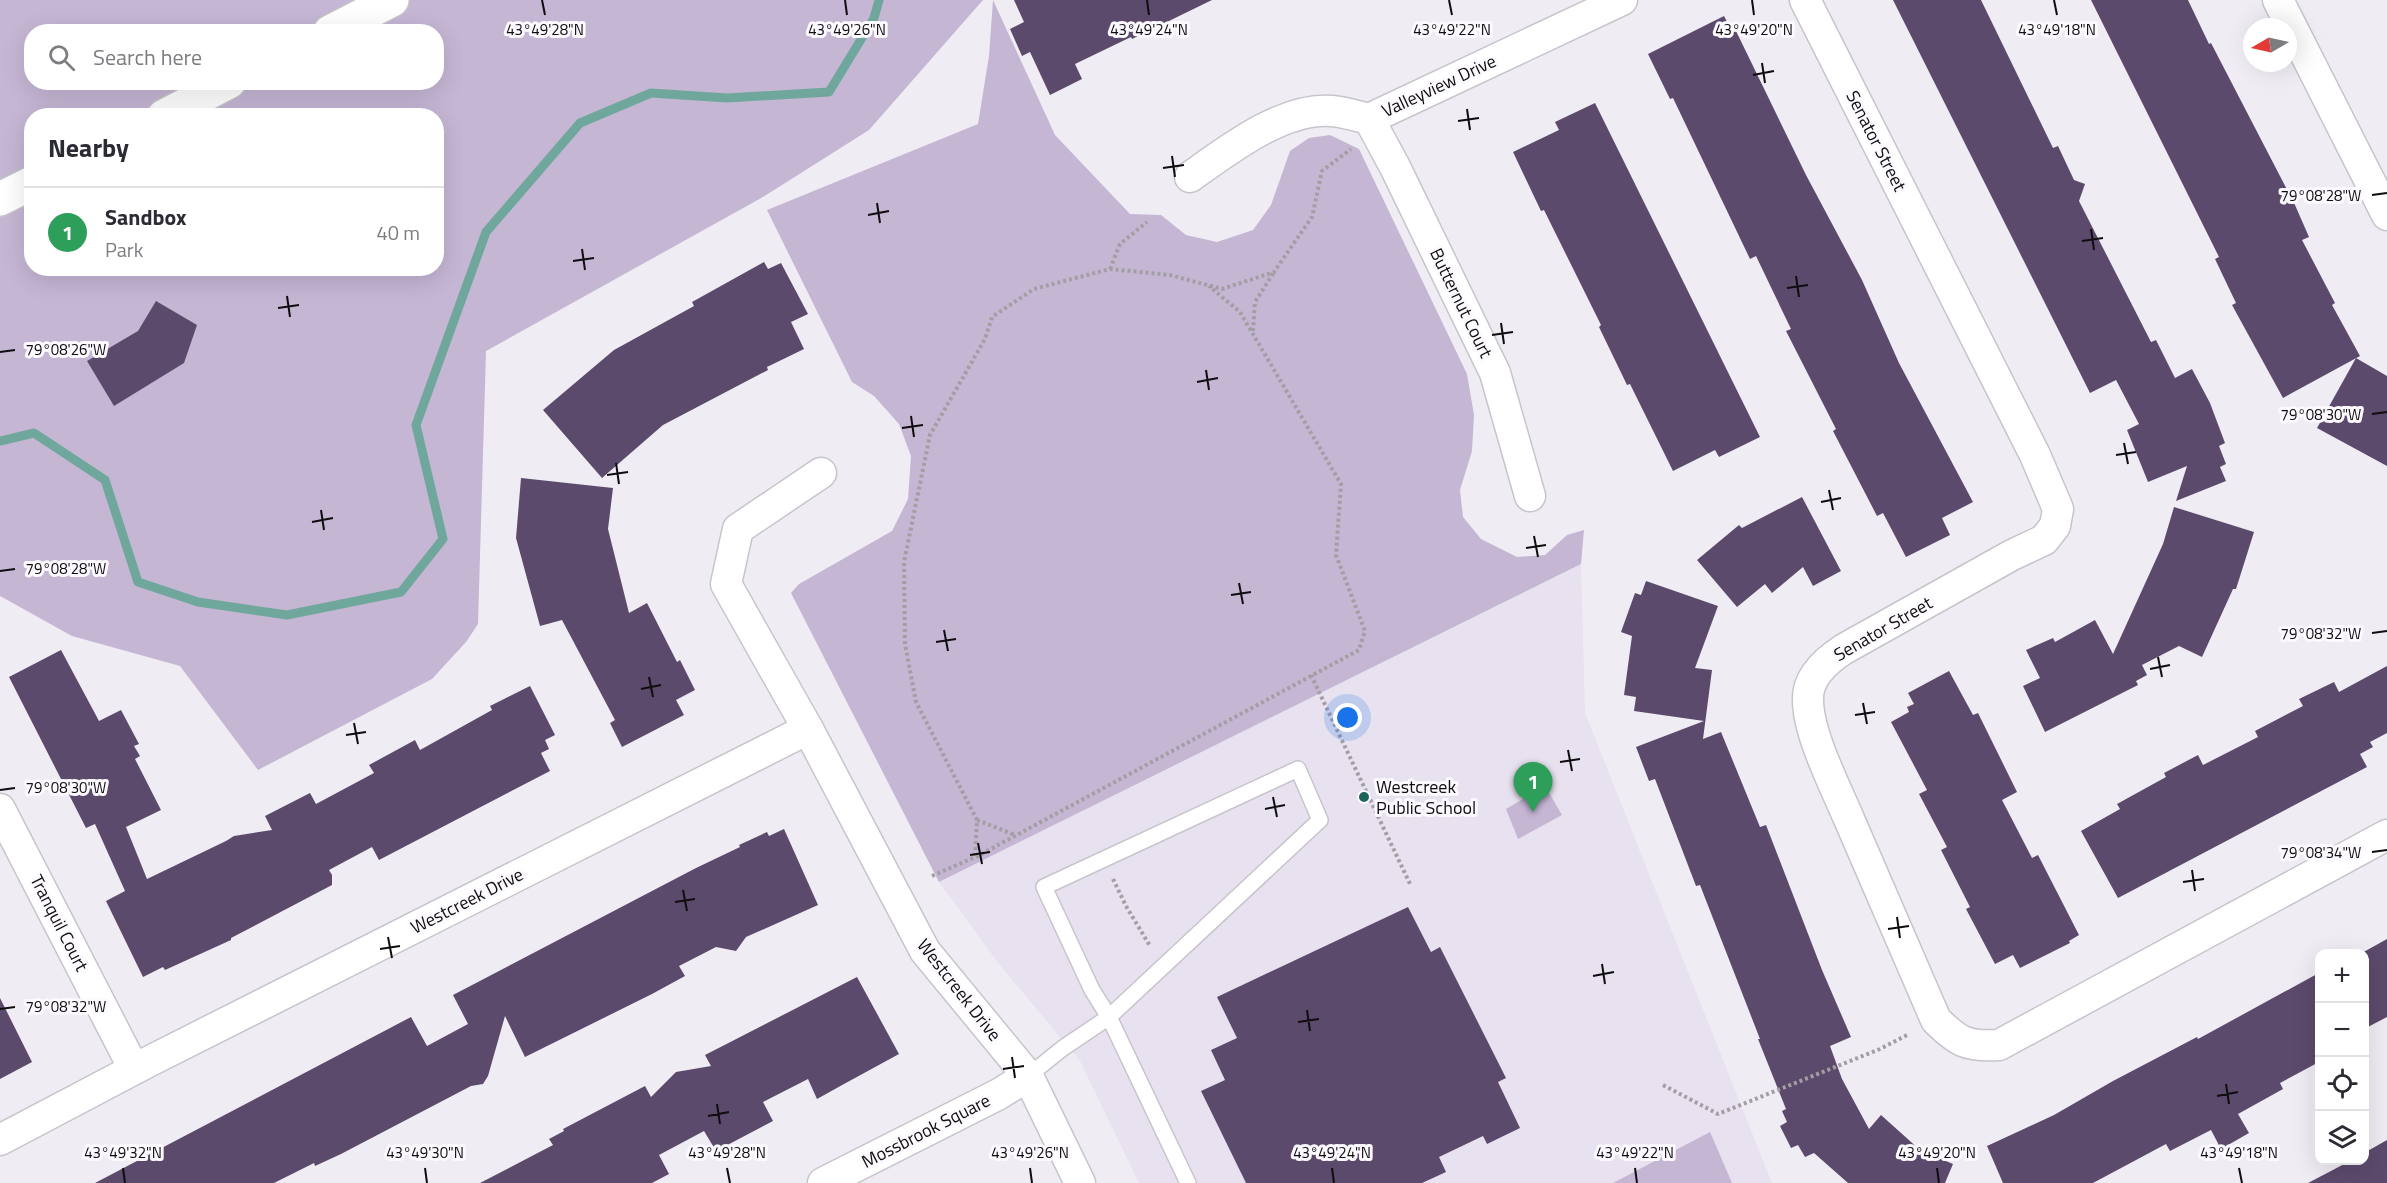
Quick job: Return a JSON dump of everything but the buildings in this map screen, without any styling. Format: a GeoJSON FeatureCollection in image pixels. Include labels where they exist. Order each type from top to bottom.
{"type":"FeatureCollection","features":[{"type":"Feature","properties":{"kind":"main road"},"geometry":{"type":"LineString","coordinates":[[346,24],[392,0]]}},
{"type":"Feature","properties":{"kind":"main road"},"geometry":{"type":"LineString","coordinates":[[179,108],[214,90]]}},
{"type":"Feature","properties":{"kind":"main road"},"geometry":{"type":"LineString","coordinates":[[0,199],[24,187]]}},
{"type":"Feature","properties":{"kind":"street","name":"Valleyview Drive"},"geometry":{"type":"LineString","coordinates":[[1190,177],[1236,144],[1286,119],[1310,112],[1332,111],[1369,119],[1622,0]]}},
{"type":"Feature","properties":{"kind":"street","name":"Senator Street"},"geometry":{"type":"LineString","coordinates":[[1805,0],[2035,455],[2058,509],[2055,526],[2044,540],[2012,555],[1844,649],[1830,658],[1810,683],[1808,698],[1812,724],[1829,771],[1936,1020],[1955,1039],[1980,1046],[1999,1045],[2387,835]]}},
{"type":"Feature","properties":{"kind":"street"},"geometry":{"type":"LineString","coordinates":[[2278,0],[2387,215]]}},
{"type":"Feature","properties":{"kind":"street","name":"Butternut Court"},"geometry":{"type":"LineString","coordinates":[[1369,119],[1395,167],[1495,372],[1530,496]]}},
{"type":"Feature","properties":{"kind":"street","name":"Westcreek Drive"},"geometry":{"type":"LineString","coordinates":[[820,473],[738,529],[726,584],[808,729],[925,951],[1028,1076],[1080,1183]]}},
{"type":"Feature","properties":{"kind":"street","name":"Westcreek Drive"},"geometry":{"type":"LineString","coordinates":[[0,1140],[134,1069],[808,729]]}},
{"type":"Feature","properties":{"kind":"street","name":"Tranquil Court"},"geometry":{"type":"LineString","coordinates":[[0,809],[134,1069]]}},
{"type":"Feature","properties":{"kind":"street","name":"Mossbrook Square"},"geometry":{"type":"LineString","coordinates":[[823,1183],[999,1094],[1028,1076]]}},
{"type":"Feature","properties":{"kind":"lane"},"geometry":{"type":"LineString","coordinates":[[1028,1076],[1063,1048],[1109,1017],[1320,820],[1298,769],[1044,887],[1092,990],[1109,1017],[1188,1183]]}},
{"type":"Feature","properties":{"kind":"path"},"geometry":{"type":"LineString","coordinates":[[1253,332],[1255,302],[1312,217],[1322,171],[1354,146],[1369,119]]}},
{"type":"Feature","properties":{"kind":"path"},"geometry":{"type":"LineString","coordinates":[[1110,269],[1120,244],[1147,222]]}},
{"type":"Feature","properties":{"kind":"path"},"geometry":{"type":"LineString","coordinates":[[975,857],[977,820],[916,702],[905,644],[904,562],[930,435],[986,339],[992,318],[1034,289],[1110,269],[1170,275],[1222,289],[1274,272]]}},
{"type":"Feature","properties":{"kind":"path"},"geometry":{"type":"LineString","coordinates":[[932,876],[975,857],[1359,650],[1365,631],[1336,555],[1341,484],[1240,312],[1209,285]]}},
{"type":"Feature","properties":{"kind":"path"},"geometry":{"type":"LineString","coordinates":[[1311,675],[1411,886]]}},
{"type":"Feature","properties":{"kind":"path"},"geometry":{"type":"LineString","coordinates":[[977,820],[1016,835]]}},
{"type":"Feature","properties":{"kind":"path"},"geometry":{"type":"LineString","coordinates":[[1104,859],[1126,906],[1149,942],[1161,968]]}},
{"type":"Feature","properties":{"kind":"path"},"geometry":{"type":"LineString","coordinates":[[1663,1085],[1718,1114],[1880,1049],[1936,1020]]}},
{"type":"Feature","properties":{"kind":"shaded area"},"geometry":{"type":"Polygon","coordinates":[[[0,0],[983,0],[869,130],[763,197],[486,351],[478,624],[466,642],[432,679],[258,770],[180,666],[72,636],[0,596],[0,0]]]}},
{"type":"Feature","properties":{"kind":"shaded area"},"geometry":{"type":"Polygon","coordinates":[[[993,0],[1055,135],[1130,214],[1161,215],[1186,235],[1217,242],[1253,230],[1271,205],[1290,151],[1309,138],[1330,135],[1359,149],[1467,374],[1474,415],[1472,451],[1460,490],[1463,517],[1481,539],[1517,557],[1545,555],[1567,535],[1584,530],[1581,564],[939,882],[791,593],[799,584],[892,531],[908,499],[911,456],[899,424],[874,396],[852,382],[767,210],[978,124],[989,56],[993,0]]]}},
{"type":"Feature","properties":{"kind":"shaded area","name":"Westcreek Public School"},"geometry":{"type":"Polygon","coordinates":[[[1581,564],[1585,713],[1772,1183],[1139,1183],[1080,1061],[999,964],[939,882],[1581,564]]]}},
{"type":"Feature","properties":{"kind":"shaded area"},"geometry":{"type":"Polygon","coordinates":[[[1545,786],[1562,815],[1518,839],[1506,809],[1545,786]]]}},
{"type":"Feature","properties":{"kind":"shaded area"},"geometry":{"type":"Polygon","coordinates":[[[1710,1132],[1732,1183],[1613,1183],[1710,1132]]]}},
{"type":"Feature","properties":{"kind":"waterway"},"geometry":{"type":"LineString","coordinates":[[0,441],[34,433],[105,480],[138,582],[198,602],[287,615],[401,592],[443,539],[416,425],[486,232],[580,123],[651,93],[727,98],[829,92],[874,18],[879,0]]}},
{"type":"Feature","properties":{"kind":"place","name":"Westcreek Public School"},"geometry":{"type":"Point","coordinates":[1364,797]}},
{"type":"Feature","properties":{"kind":"place","name":"Sandbox"},"geometry":{"type":"Point","coordinates":[1533,812]}}]}
